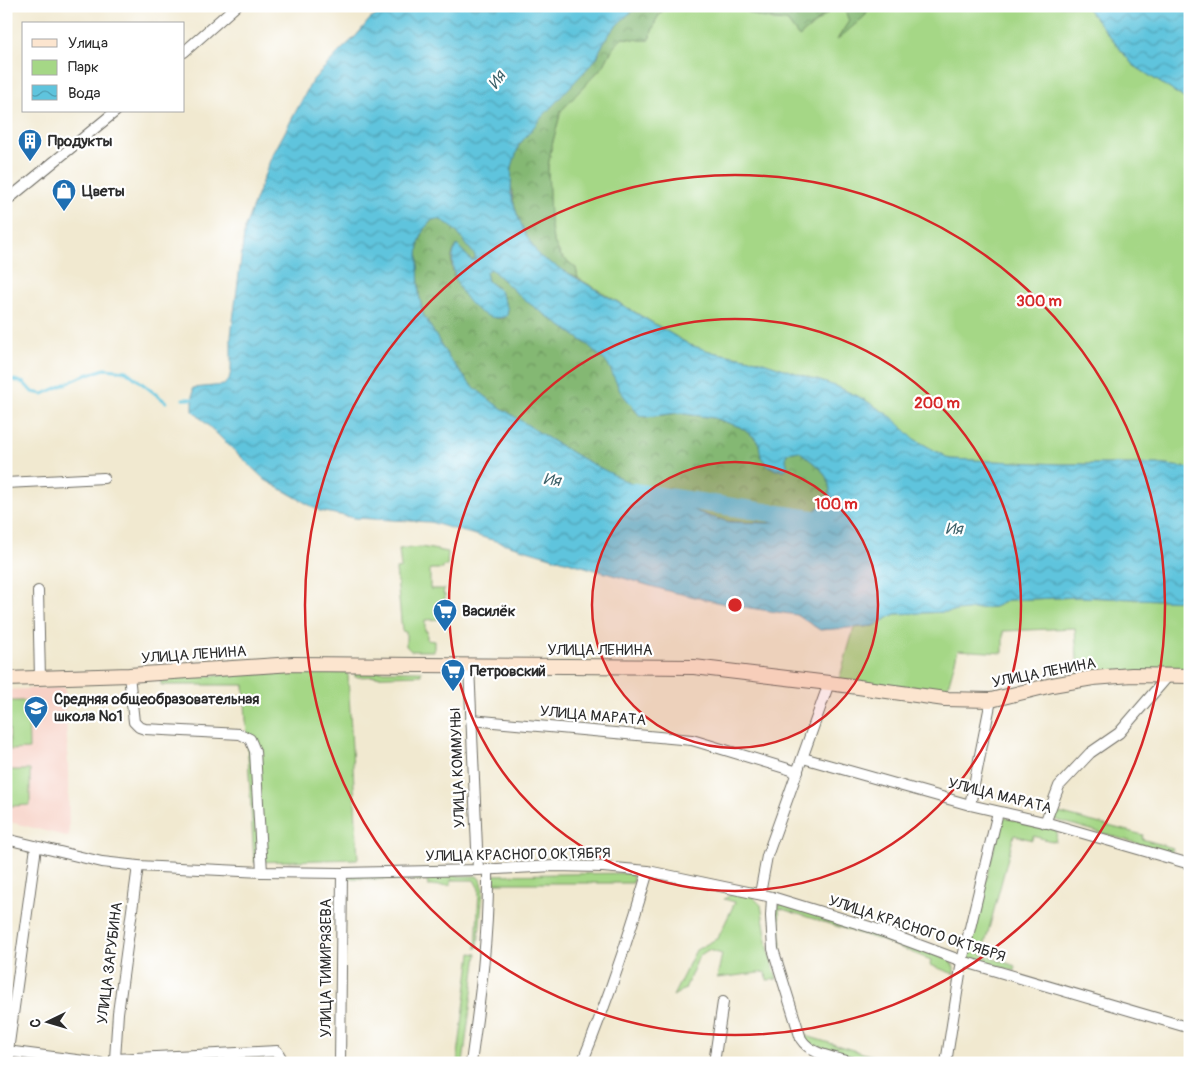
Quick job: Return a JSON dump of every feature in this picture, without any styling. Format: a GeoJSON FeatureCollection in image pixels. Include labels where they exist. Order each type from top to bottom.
{"type":"FeatureCollection","features":[{"type":"Feature","properties":{"kind":"main road","name":"УЛИЦА ЛЕНИНА"},"geometry":{"type":"LineString","coordinates":[[6,679],[129,675],[293,664],[694,667],[829,683],[945,700],[991,700],[1052,685],[1093,678],[1132,675],[1190,676]]}},
{"type":"Feature","properties":{"kind":"street"},"geometry":{"type":"LineString","coordinates":[[185,51],[236,6]]}},
{"type":"Feature","properties":{"kind":"street"},"geometry":{"type":"LineString","coordinates":[[6,201],[115,112]]}},
{"type":"Feature","properties":{"kind":"street"},"geometry":{"type":"LineString","coordinates":[[6,483],[104,478]]}},
{"type":"Feature","properties":{"kind":"street"},"geometry":{"type":"LineString","coordinates":[[38,591],[40,678]]}},
{"type":"Feature","properties":{"kind":"street","name":"УЛИЦА КОММУНЫ"},"geometry":{"type":"LineString","coordinates":[[469,666],[471,720],[483,870],[488,891],[471,1063]]}},
{"type":"Feature","properties":{"kind":"street"},"geometry":{"type":"LineString","coordinates":[[129,675],[134,722],[139,728],[240,734],[250,739],[255,751],[262,872]]}},
{"type":"Feature","properties":{"kind":"street"},"geometry":{"type":"LineString","coordinates":[[1045,823],[1059,786],[1090,753],[1119,733],[1169,675]]}},
{"type":"Feature","properties":{"kind":"street"},"geometry":{"type":"LineString","coordinates":[[760,894],[767,856],[829,683]]}},
{"type":"Feature","properties":{"kind":"street"},"geometry":{"type":"LineString","coordinates":[[970,805],[991,700]]}},
{"type":"Feature","properties":{"kind":"street","name":"УЛИЦА МАРАТА"},"geometry":{"type":"LineString","coordinates":[[471,720],[692,740],[798,772]]}},
{"type":"Feature","properties":{"kind":"street","name":"УЛИЦА МАРАТА"},"geometry":{"type":"LineString","coordinates":[[803,758],[1190,864]]}},
{"type":"Feature","properties":{"kind":"street"},"geometry":{"type":"LineString","coordinates":[[946,1063],[962,961],[998,812]]}},
{"type":"Feature","properties":{"kind":"street","name":"УЛИЦА КРАСНОГО ОКТЯБРЯ"},"geometry":{"type":"LineString","coordinates":[[6,839],[102,862],[138,866],[262,872],[342,873],[483,870],[554,866],[648,871],[772,897],[873,928],[962,961],[1190,1028]]}},
{"type":"Feature","properties":{"kind":"street"},"geometry":{"type":"LineString","coordinates":[[36,847],[7,1051],[100,1063]]}},
{"type":"Feature","properties":{"kind":"street","name":"УЛИЦА ЗАРУБИНА"},"geometry":{"type":"LineString","coordinates":[[114,1061],[118,1013],[138,866]]}},
{"type":"Feature","properties":{"kind":"street"},"geometry":{"type":"LineString","coordinates":[[582,1063],[604,1011],[631,931],[648,871]]}},
{"type":"Feature","properties":{"kind":"street","name":"УЛИЦА ТИМИРЯЗЕВА"},"geometry":{"type":"LineString","coordinates":[[340,1063],[342,873]]}},
{"type":"Feature","properties":{"kind":"street"},"geometry":{"type":"LineString","coordinates":[[772,897],[773,949],[797,1030],[806,1046],[812,1051],[854,1063]]}},
{"type":"Feature","properties":{"kind":"street"},"geometry":{"type":"LineString","coordinates":[[714,1063],[723,1002]]}},
{"type":"Feature","properties":{"kind":"street"},"geometry":{"type":"LineString","coordinates":[[114,1061],[276,1051],[284,1063]]}},
{"type":"Feature","properties":{"kind":"shaded area","name":"Средняя общеобразовательная школа №1"},"geometry":{"type":"Polygon","coordinates":[[[65,687],[69,837],[6,821],[6,690],[65,687]]]}},
{"type":"Feature","properties":{"kind":"green space"},"geometry":{"type":"Polygon","coordinates":[[[640,6],[665,6],[656,20],[649,40],[622,38],[613,48],[604,65],[561,111],[551,149],[548,167],[550,221],[553,240],[561,256],[576,268],[578,278],[542,258],[530,244],[518,216],[511,185],[511,170],[514,156],[520,144],[537,121],[597,58],[608,35],[640,6]]]}},
{"type":"Feature","properties":{"kind":"green space"},"geometry":{"type":"Polygon","coordinates":[[[665,6],[736,6],[773,20],[787,21],[799,37],[830,11],[844,7],[849,21],[838,38],[865,16],[869,6],[1085,6],[1133,65],[1190,102],[1190,468],[1157,464],[1058,464],[950,459],[914,439],[893,418],[865,400],[838,387],[757,360],[716,353],[690,345],[578,278],[576,268],[561,256],[553,240],[550,221],[548,167],[561,111],[604,65],[613,48],[622,38],[649,40],[656,20],[665,6]]]}},
{"type":"Feature","properties":{"kind":"green space"},"geometry":{"type":"Polygon","coordinates":[[[736,6],[869,6],[865,16],[837,40],[849,21],[844,7],[829,11],[799,37],[787,21],[759,17],[736,6]]]}},
{"type":"Feature","properties":{"kind":"green space"},"geometry":{"type":"Polygon","coordinates":[[[438,219],[449,224],[475,255],[475,260],[471,260],[457,245],[452,256],[452,266],[460,285],[492,317],[501,319],[507,316],[508,309],[500,291],[488,281],[486,272],[491,269],[523,299],[588,345],[609,364],[620,391],[640,416],[678,413],[714,418],[740,427],[754,437],[759,444],[762,457],[786,460],[787,453],[799,451],[821,469],[828,480],[830,490],[827,499],[810,515],[790,521],[769,523],[730,522],[711,517],[649,493],[583,459],[495,404],[470,384],[449,358],[423,314],[419,294],[419,243],[424,229],[432,220],[438,219]]]}},
{"type":"Feature","properties":{"kind":"green space"},"geometry":{"type":"Polygon","coordinates":[[[421,547],[448,552],[447,566],[443,566],[443,569],[430,569],[430,589],[444,589],[443,594],[445,595],[445,619],[425,620],[427,640],[434,641],[434,651],[411,651],[406,646],[406,632],[402,631],[396,569],[401,568],[399,549],[421,547]]]}},
{"type":"Feature","properties":{"kind":"green space"},"geometry":{"type":"Polygon","coordinates":[[[1080,597],[1190,601],[1190,671],[1078,674],[1075,628],[1003,631],[1003,653],[958,650],[947,690],[839,680],[854,628],[874,626],[895,614],[947,612],[994,607],[1008,600],[1080,597]]]}},
{"type":"Feature","properties":{"kind":"green space"},"geometry":{"type":"Polygon","coordinates":[[[342,670],[348,675],[358,859],[254,862],[244,685],[161,685],[161,678],[342,670]]]}},
{"type":"Feature","properties":{"kind":"green space"},"geometry":{"type":"Polygon","coordinates":[[[355,671],[421,671],[421,675],[355,677],[355,671]]]}},
{"type":"Feature","properties":{"kind":"green space"},"geometry":{"type":"Polygon","coordinates":[[[6,701],[28,701],[29,749],[10,750],[9,710],[6,710],[6,701]]]}},
{"type":"Feature","properties":{"kind":"green space"},"geometry":{"type":"Polygon","coordinates":[[[10,770],[30,770],[30,805],[11,806],[10,770]]]}},
{"type":"Feature","properties":{"kind":"green space"},"geometry":{"type":"Polygon","coordinates":[[[1055,812],[1143,835],[1142,839],[1173,848],[1171,853],[1053,819],[1055,812]]]}},
{"type":"Feature","properties":{"kind":"green space"},"geometry":{"type":"Polygon","coordinates":[[[1002,817],[1056,830],[1057,833],[1055,842],[1033,836],[1032,840],[1014,835],[982,955],[1016,966],[1015,971],[969,958],[967,954],[1002,817]]]}},
{"type":"Feature","properties":{"kind":"green space"},"geometry":{"type":"Polygon","coordinates":[[[630,873],[633,877],[633,883],[494,883],[494,875],[630,873]]]}},
{"type":"Feature","properties":{"kind":"green space"},"geometry":{"type":"Polygon","coordinates":[[[349,875],[477,876],[482,882],[483,890],[478,947],[476,949],[479,889],[474,880],[451,880],[451,885],[428,886],[427,881],[349,878],[349,875]]]}},
{"type":"Feature","properties":{"kind":"green space"},"geometry":{"type":"Polygon","coordinates":[[[737,891],[752,896],[761,905],[769,952],[777,979],[767,980],[766,972],[717,978],[722,954],[708,950],[699,956],[685,989],[673,996],[696,950],[718,938],[735,902],[724,899],[737,891]]]}},
{"type":"Feature","properties":{"kind":"green space"},"geometry":{"type":"Polygon","coordinates":[[[784,903],[949,959],[954,967],[954,974],[930,965],[931,960],[883,941],[779,908],[782,961],[776,941],[776,908],[784,903]]]}},
{"type":"Feature","properties":{"kind":"green space"},"geometry":{"type":"Polygon","coordinates":[[[471,953],[477,954],[463,1063],[457,1063],[471,953]]]}},
{"type":"Feature","properties":{"kind":"green space"},"geometry":{"type":"Polygon","coordinates":[[[803,1035],[896,1063],[870,1063],[808,1043],[803,1035]]]}},
{"type":"Feature","properties":{"kind":"water"},"geometry":{"type":"Polygon","coordinates":[[[393,6],[640,6],[608,35],[597,58],[542,117],[519,145],[512,167],[511,194],[526,235],[539,256],[690,345],[716,353],[757,360],[838,387],[865,400],[893,418],[914,439],[950,459],[1058,464],[1157,464],[1190,468],[1190,601],[1080,597],[1008,600],[994,607],[947,612],[895,614],[874,626],[820,630],[797,615],[730,605],[668,591],[430,522],[355,518],[320,511],[265,480],[193,411],[193,388],[224,385],[229,379],[231,371],[231,336],[245,227],[271,158],[312,81],[370,19],[393,6]],[[432,220],[424,229],[419,243],[419,294],[423,314],[449,358],[470,384],[495,404],[583,459],[649,493],[711,517],[730,522],[769,523],[789,521],[810,515],[827,499],[830,490],[828,480],[821,469],[799,451],[787,453],[788,467],[785,470],[776,470],[766,464],[761,457],[759,444],[754,437],[740,427],[714,418],[678,413],[640,416],[620,391],[608,364],[588,345],[523,299],[491,269],[486,272],[488,281],[500,291],[508,309],[507,316],[495,318],[484,314],[464,296],[457,283],[453,269],[453,256],[457,245],[471,260],[475,260],[475,255],[458,234],[443,221],[432,220]]]}},
{"type":"Feature","properties":{"kind":"water"},"geometry":{"type":"Polygon","coordinates":[[[1085,6],[1190,6],[1190,102],[1133,65],[1085,6]]]}},
{"type":"Feature","properties":{"kind":"waterway"},"geometry":{"type":"LineString","coordinates":[[6,380],[24,383],[32,392],[43,394],[83,376],[105,369],[126,371],[166,402]]}},
{"type":"Feature","properties":{"kind":"waterway"},"geometry":{"type":"LineString","coordinates":[[183,399],[193,399]]}},
{"type":"Feature","properties":{"kind":"waterway","name":"Ия"},"geometry":{"type":"LineString","coordinates":[[634,492],[825,521]]}},
{"type":"Feature","properties":{"kind":"place","name":"Продукты"},"geometry":{"type":"Point","coordinates":[30,162]}},
{"type":"Feature","properties":{"kind":"place","name":"Цветы"},"geometry":{"type":"Point","coordinates":[64,212]}},
{"type":"Feature","properties":{"kind":"place","name":"Василёк"},"geometry":{"type":"Point","coordinates":[445,632]}},
{"type":"Feature","properties":{"kind":"place","name":"Петровский"},"geometry":{"type":"Point","coordinates":[453,692]}},
{"type":"Feature","properties":{"kind":"place","name":"Средняя общеобразовательная школа №1"},"geometry":{"type":"Point","coordinates":[36,729]}}]}
